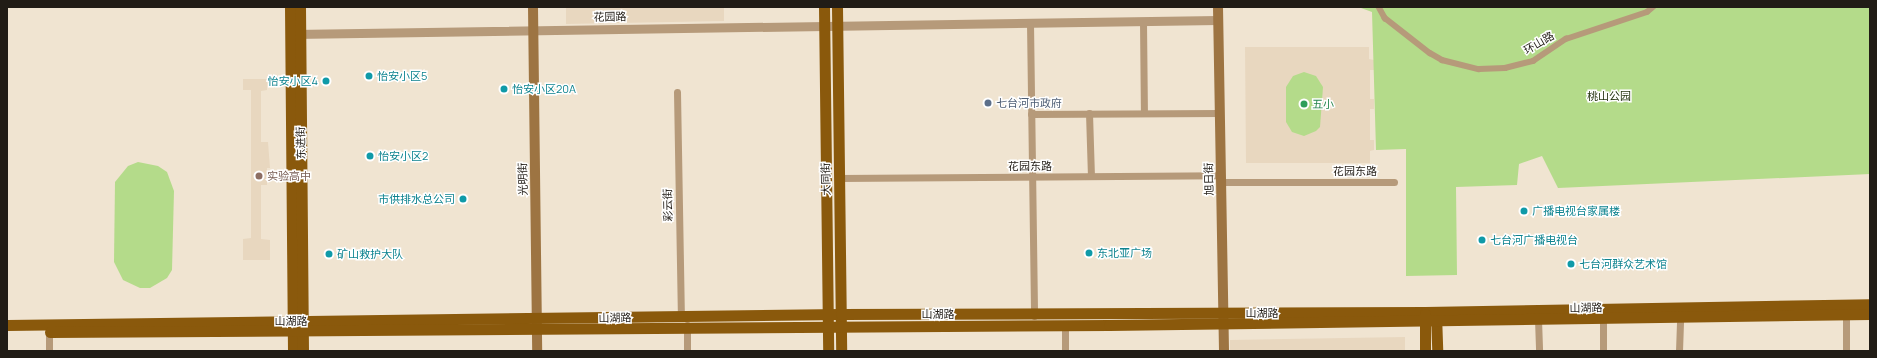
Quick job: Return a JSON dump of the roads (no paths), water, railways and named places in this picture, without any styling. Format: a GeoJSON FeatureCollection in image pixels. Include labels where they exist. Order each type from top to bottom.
{"type":"FeatureCollection","features":[{"type":"Feature","properties":{"kind":"main road","name":"东进街"},"geometry":{"type":"LineString","coordinates":[[290,7],[295,34],[298,325],[303,351]]}},
{"type":"Feature","properties":{"kind":"main road","name":"东进街"},"geometry":{"type":"LineString","coordinates":[[295,34],[300,7]]}},
{"type":"Feature","properties":{"kind":"main road","name":"光明街"},"geometry":{"type":"LineString","coordinates":[[533,7],[537,351]]}},
{"type":"Feature","properties":{"kind":"main road","name":"大同街"},"geometry":{"type":"LineString","coordinates":[[824,7],[828,351]]}},
{"type":"Feature","properties":{"kind":"main road","name":"大同街"},"geometry":{"type":"LineString","coordinates":[[837,7],[841,351]]}},
{"type":"Feature","properties":{"kind":"main road","name":"旭日街"},"geometry":{"type":"LineString","coordinates":[[1218,7],[1224,351]]}},
{"type":"Feature","properties":{"kind":"main road","name":"山湖路"},"geometry":{"type":"LineString","coordinates":[[7,325],[537,324],[685,320],[841,320],[1034,325],[1223,318],[1431,316],[1870,304]]}},
{"type":"Feature","properties":{"kind":"main road","name":"山湖路"},"geometry":{"type":"LineString","coordinates":[[841,320],[1034,313],[1223,318]]}},
{"type":"Feature","properties":{"kind":"main road","name":"山湖路"},"geometry":{"type":"LineString","coordinates":[[1431,316],[1538,319],[1870,314]]}},
{"type":"Feature","properties":{"kind":"main road"},"geometry":{"type":"LineString","coordinates":[[1425,351],[1431,316]]}},
{"type":"Feature","properties":{"kind":"main road"},"geometry":{"type":"LineString","coordinates":[[1431,316],[1437,351]]}},
{"type":"Feature","properties":{"kind":"main road","name":"东进街"},"geometry":{"type":"LineString","coordinates":[[293,351],[298,325]]}},
{"type":"Feature","properties":{"kind":"main road","name":"山湖路"},"geometry":{"type":"LineString","coordinates":[[7,333],[298,325]]}},
{"type":"Feature","properties":{"kind":"street","name":"环山路"},"geometry":{"type":"LineString","coordinates":[[1379,7],[1385,18],[1404,35],[1442,60],[1479,69],[1505,68],[1533,61],[1566,39],[1647,12],[1653,7]]}},
{"type":"Feature","properties":{"kind":"street","name":"花园路"},"geometry":{"type":"LineString","coordinates":[[295,34],[1218,20]]}},
{"type":"Feature","properties":{"kind":"street"},"geometry":{"type":"LineString","coordinates":[[1143,22],[1144,113]]}},
{"type":"Feature","properties":{"kind":"street"},"geometry":{"type":"LineString","coordinates":[[1030,23],[1034,325]]}},
{"type":"Feature","properties":{"kind":"street","name":"彩云街"},"geometry":{"type":"LineString","coordinates":[[677,92],[687,351]]}},
{"type":"Feature","properties":{"kind":"street"},"geometry":{"type":"LineString","coordinates":[[1088,113],[1091,176]]}},
{"type":"Feature","properties":{"kind":"street"},"geometry":{"type":"LineString","coordinates":[[1031,114],[1220,113]]}},
{"type":"Feature","properties":{"kind":"street","name":"花园东路"},"geometry":{"type":"LineString","coordinates":[[839,178],[1091,176],[1394,182]]}},
{"type":"Feature","properties":{"kind":"street"},"geometry":{"type":"LineString","coordinates":[[1846,315],[1846,351]]}},
{"type":"Feature","properties":{"kind":"street"},"geometry":{"type":"LineString","coordinates":[[1680,317],[1680,351]]}},
{"type":"Feature","properties":{"kind":"street"},"geometry":{"type":"LineString","coordinates":[[1603,318],[1603,351]]}},
{"type":"Feature","properties":{"kind":"street"},"geometry":{"type":"LineString","coordinates":[[1538,319],[1539,351]]}},
{"type":"Feature","properties":{"kind":"street"},"geometry":{"type":"LineString","coordinates":[[1065,324],[1065,351]]}},
{"type":"Feature","properties":{"kind":"street"},"geometry":{"type":"LineString","coordinates":[[49,332],[49,351]]}},
{"type":"Feature","properties":{"kind":"place","name":"怡安小区5"},"geometry":{"type":"Point","coordinates":[369,76]}},
{"type":"Feature","properties":{"kind":"place","name":"怡安小区4"},"geometry":{"type":"Point","coordinates":[326,81]}},
{"type":"Feature","properties":{"kind":"place","name":"怡安小区20A"},"geometry":{"type":"Point","coordinates":[504,89]}},
{"type":"Feature","properties":{"kind":"place","name":"七台河市政府"},"geometry":{"type":"Point","coordinates":[988,103]}},
{"type":"Feature","properties":{"kind":"place","name":"五小"},"geometry":{"type":"Point","coordinates":[1304,104]}},
{"type":"Feature","properties":{"kind":"place","name":"怡安小区2"},"geometry":{"type":"Point","coordinates":[370,156]}},
{"type":"Feature","properties":{"kind":"place","name":"实验高中"},"geometry":{"type":"Point","coordinates":[259,176]}},
{"type":"Feature","properties":{"kind":"place","name":"市供排水总公司"},"geometry":{"type":"Point","coordinates":[463,199]}},
{"type":"Feature","properties":{"kind":"place","name":"广播电视台家属楼"},"geometry":{"type":"Point","coordinates":[1524,211]}},
{"type":"Feature","properties":{"kind":"place","name":"七台河广播电视台"},"geometry":{"type":"Point","coordinates":[1482,240]}},
{"type":"Feature","properties":{"kind":"place","name":"东北亚广场"},"geometry":{"type":"Point","coordinates":[1089,253]}},
{"type":"Feature","properties":{"kind":"place","name":"矿山救护大队"},"geometry":{"type":"Point","coordinates":[329,254]}},
{"type":"Feature","properties":{"kind":"place","name":"七台河群众艺术馆"},"geometry":{"type":"Point","coordinates":[1571,264]}},
{"type":"Feature","properties":{"kind":"park label","name":"桃山公园"},"geometry":{"type":"Point","coordinates":[1609,96]}}]}
